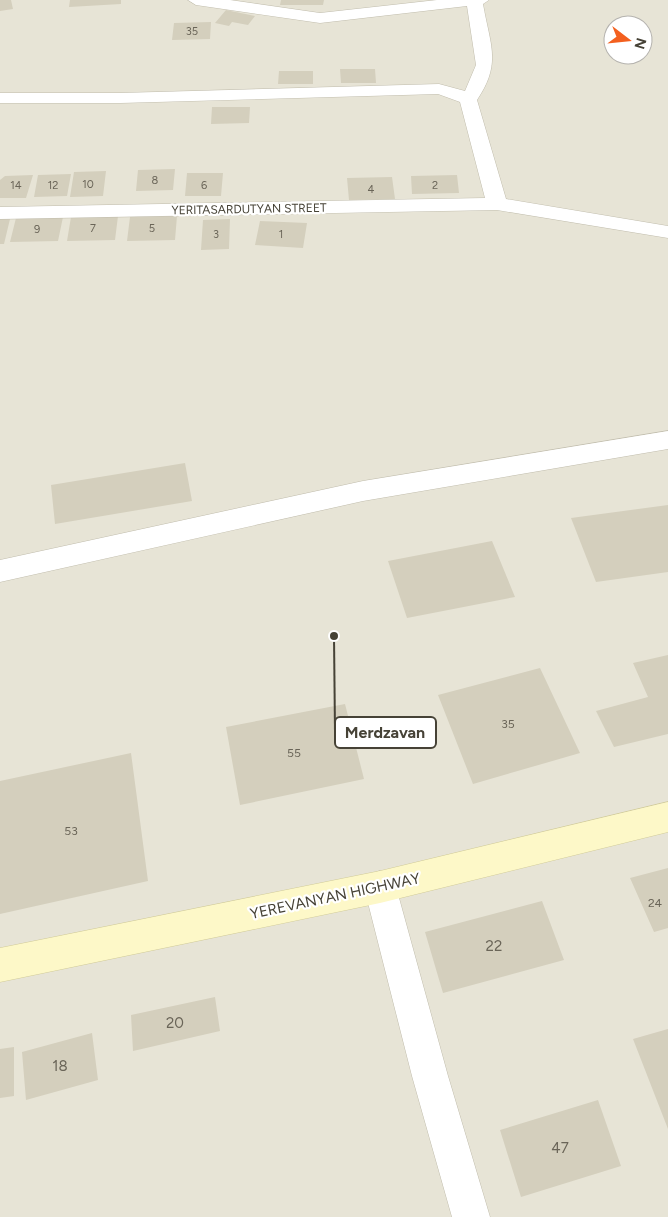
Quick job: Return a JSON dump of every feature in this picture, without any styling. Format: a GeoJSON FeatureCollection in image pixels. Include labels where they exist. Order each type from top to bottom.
{"type":"FeatureCollection","features":[{"type":"Feature","properties":{"kind":"main road","name":"YEREVANYAN HIGHWAY"},"geometry":{"type":"LineString","coordinates":[[0,965],[380,887],[668,817]]}},
{"type":"Feature","properties":{"kind":"street"},"geometry":{"type":"LineString","coordinates":[[196,0],[320,18],[477,1],[485,65],[479,84],[468,100]]}},
{"type":"Feature","properties":{"kind":"street"},"geometry":{"type":"LineString","coordinates":[[0,98],[120,98],[439,89],[461,95],[468,100],[497,204]]}},
{"type":"Feature","properties":{"kind":"street","name":"YERITASARDUTYAN STREET"},"geometry":{"type":"LineString","coordinates":[[0,213],[497,204],[668,232]]}},
{"type":"Feature","properties":{"kind":"street"},"geometry":{"type":"LineString","coordinates":[[0,571],[363,491],[668,440]]}},
{"type":"Feature","properties":{"kind":"street"},"geometry":{"type":"LineString","coordinates":[[380,887],[430,1076],[472,1217]]}},
{"type":"Feature","properties":{"kind":"shaded area"},"geometry":{"type":"Polygon","coordinates":[[[0,0],[668,0],[668,1217],[0,1217],[0,0]]]}},
{"type":"Feature","properties":{"kind":"building"},"geometry":{"type":"Polygon","coordinates":[[[0,0],[11,0],[13,9],[0,11],[0,0]]]}},
{"type":"Feature","properties":{"kind":"building"},"geometry":{"type":"Polygon","coordinates":[[[70,0],[121,0],[121,4],[69,7],[70,0]]]}},
{"type":"Feature","properties":{"kind":"building"},"geometry":{"type":"Polygon","coordinates":[[[281,0],[324,0],[323,5],[280,5],[281,0]]]}},
{"type":"Feature","properties":{"kind":"building"},"geometry":{"type":"Polygon","coordinates":[[[226,10],[255,16],[248,25],[232,22],[229,26],[215,23],[226,10]]]}},
{"type":"Feature","properties":{"kind":"building"},"geometry":{"type":"Polygon","coordinates":[[[211,22],[210,39],[172,40],[174,23],[211,22]]]}},
{"type":"Feature","properties":{"kind":"building"},"geometry":{"type":"Polygon","coordinates":[[[340,69],[375,69],[376,83],[341,83],[340,69]]]}},
{"type":"Feature","properties":{"kind":"building"},"geometry":{"type":"Polygon","coordinates":[[[279,71],[313,71],[313,84],[278,84],[279,71]]]}},
{"type":"Feature","properties":{"kind":"building"},"geometry":{"type":"Polygon","coordinates":[[[212,107],[250,107],[249,123],[211,124],[212,107]]]}},
{"type":"Feature","properties":{"kind":"building"},"geometry":{"type":"Polygon","coordinates":[[[175,169],[173,190],[136,191],[138,170],[175,169]]]}},
{"type":"Feature","properties":{"kind":"building"},"geometry":{"type":"Polygon","coordinates":[[[106,171],[103,196],[70,197],[74,172],[106,171]]]}},
{"type":"Feature","properties":{"kind":"building"},"geometry":{"type":"Polygon","coordinates":[[[187,173],[223,173],[221,196],[185,196],[187,173]]]}},
{"type":"Feature","properties":{"kind":"building"},"geometry":{"type":"Polygon","coordinates":[[[71,174],[67,196],[34,197],[38,175],[71,174]]]}},
{"type":"Feature","properties":{"kind":"building"},"geometry":{"type":"Polygon","coordinates":[[[33,175],[26,198],[0,198],[0,180],[5,176],[33,175]]]}},
{"type":"Feature","properties":{"kind":"building"},"geometry":{"type":"Polygon","coordinates":[[[457,175],[459,193],[412,194],[411,176],[457,175]]]}},
{"type":"Feature","properties":{"kind":"building"},"geometry":{"type":"Polygon","coordinates":[[[392,177],[395,199],[349,200],[347,178],[392,177]]]}},
{"type":"Feature","properties":{"kind":"building"},"geometry":{"type":"Polygon","coordinates":[[[118,216],[115,240],[67,241],[71,217],[118,216]]]}},
{"type":"Feature","properties":{"kind":"building"},"geometry":{"type":"Polygon","coordinates":[[[177,216],[175,240],[127,241],[130,217],[177,216]]]}},
{"type":"Feature","properties":{"kind":"building"},"geometry":{"type":"Polygon","coordinates":[[[63,217],[58,241],[10,242],[16,218],[63,217]]]}},
{"type":"Feature","properties":{"kind":"building"},"geometry":{"type":"Polygon","coordinates":[[[0,219],[10,219],[4,244],[0,244],[0,219]]]}},
{"type":"Feature","properties":{"kind":"building"},"geometry":{"type":"Polygon","coordinates":[[[230,219],[229,249],[201,250],[203,220],[230,219]]]}},
{"type":"Feature","properties":{"kind":"building"},"geometry":{"type":"Polygon","coordinates":[[[260,221],[307,223],[303,248],[255,245],[260,221]]]}},
{"type":"Feature","properties":{"kind":"building"},"geometry":{"type":"Polygon","coordinates":[[[185,463],[192,501],[55,524],[51,485],[185,463]]]}},
{"type":"Feature","properties":{"kind":"building"},"geometry":{"type":"Polygon","coordinates":[[[668,505],[668,572],[596,582],[571,518],[668,505]]]}},
{"type":"Feature","properties":{"kind":"building"},"geometry":{"type":"Polygon","coordinates":[[[492,541],[515,597],[407,618],[388,561],[492,541]]]}},
{"type":"Feature","properties":{"kind":"building"},"geometry":{"type":"Polygon","coordinates":[[[668,655],[668,734],[614,747],[596,711],[648,697],[633,663],[668,655]]]}},
{"type":"Feature","properties":{"kind":"building"},"geometry":{"type":"Polygon","coordinates":[[[540,668],[580,753],[473,784],[438,695],[540,668]]]}},
{"type":"Feature","properties":{"kind":"building"},"geometry":{"type":"Polygon","coordinates":[[[345,704],[364,779],[240,805],[226,727],[345,704]]]}},
{"type":"Feature","properties":{"kind":"building"},"geometry":{"type":"Polygon","coordinates":[[[131,753],[148,881],[0,914],[0,781],[131,753]]]}},
{"type":"Feature","properties":{"kind":"building"},"geometry":{"type":"Polygon","coordinates":[[[668,868],[668,928],[654,932],[630,878],[668,868]]]}},
{"type":"Feature","properties":{"kind":"building"},"geometry":{"type":"Polygon","coordinates":[[[542,901],[564,960],[443,993],[425,932],[542,901]]]}},
{"type":"Feature","properties":{"kind":"building"},"geometry":{"type":"Polygon","coordinates":[[[215,997],[220,1031],[133,1051],[131,1015],[215,997]]]}},
{"type":"Feature","properties":{"kind":"building"},"geometry":{"type":"Polygon","coordinates":[[[668,1029],[668,1129],[633,1039],[668,1029]]]}},
{"type":"Feature","properties":{"kind":"building"},"geometry":{"type":"Polygon","coordinates":[[[92,1033],[98,1080],[26,1100],[22,1052],[92,1033]]]}},
{"type":"Feature","properties":{"kind":"building"},"geometry":{"type":"Polygon","coordinates":[[[14,1047],[14,1096],[0,1098],[0,1049],[14,1047]]]}},
{"type":"Feature","properties":{"kind":"building"},"geometry":{"type":"Polygon","coordinates":[[[598,1100],[621,1166],[521,1197],[500,1130],[598,1100]]]}},
{"type":"Feature","properties":{"kind":"place","name":"Merdzavan"},"geometry":{"type":"Point","coordinates":[334,636]}}]}
